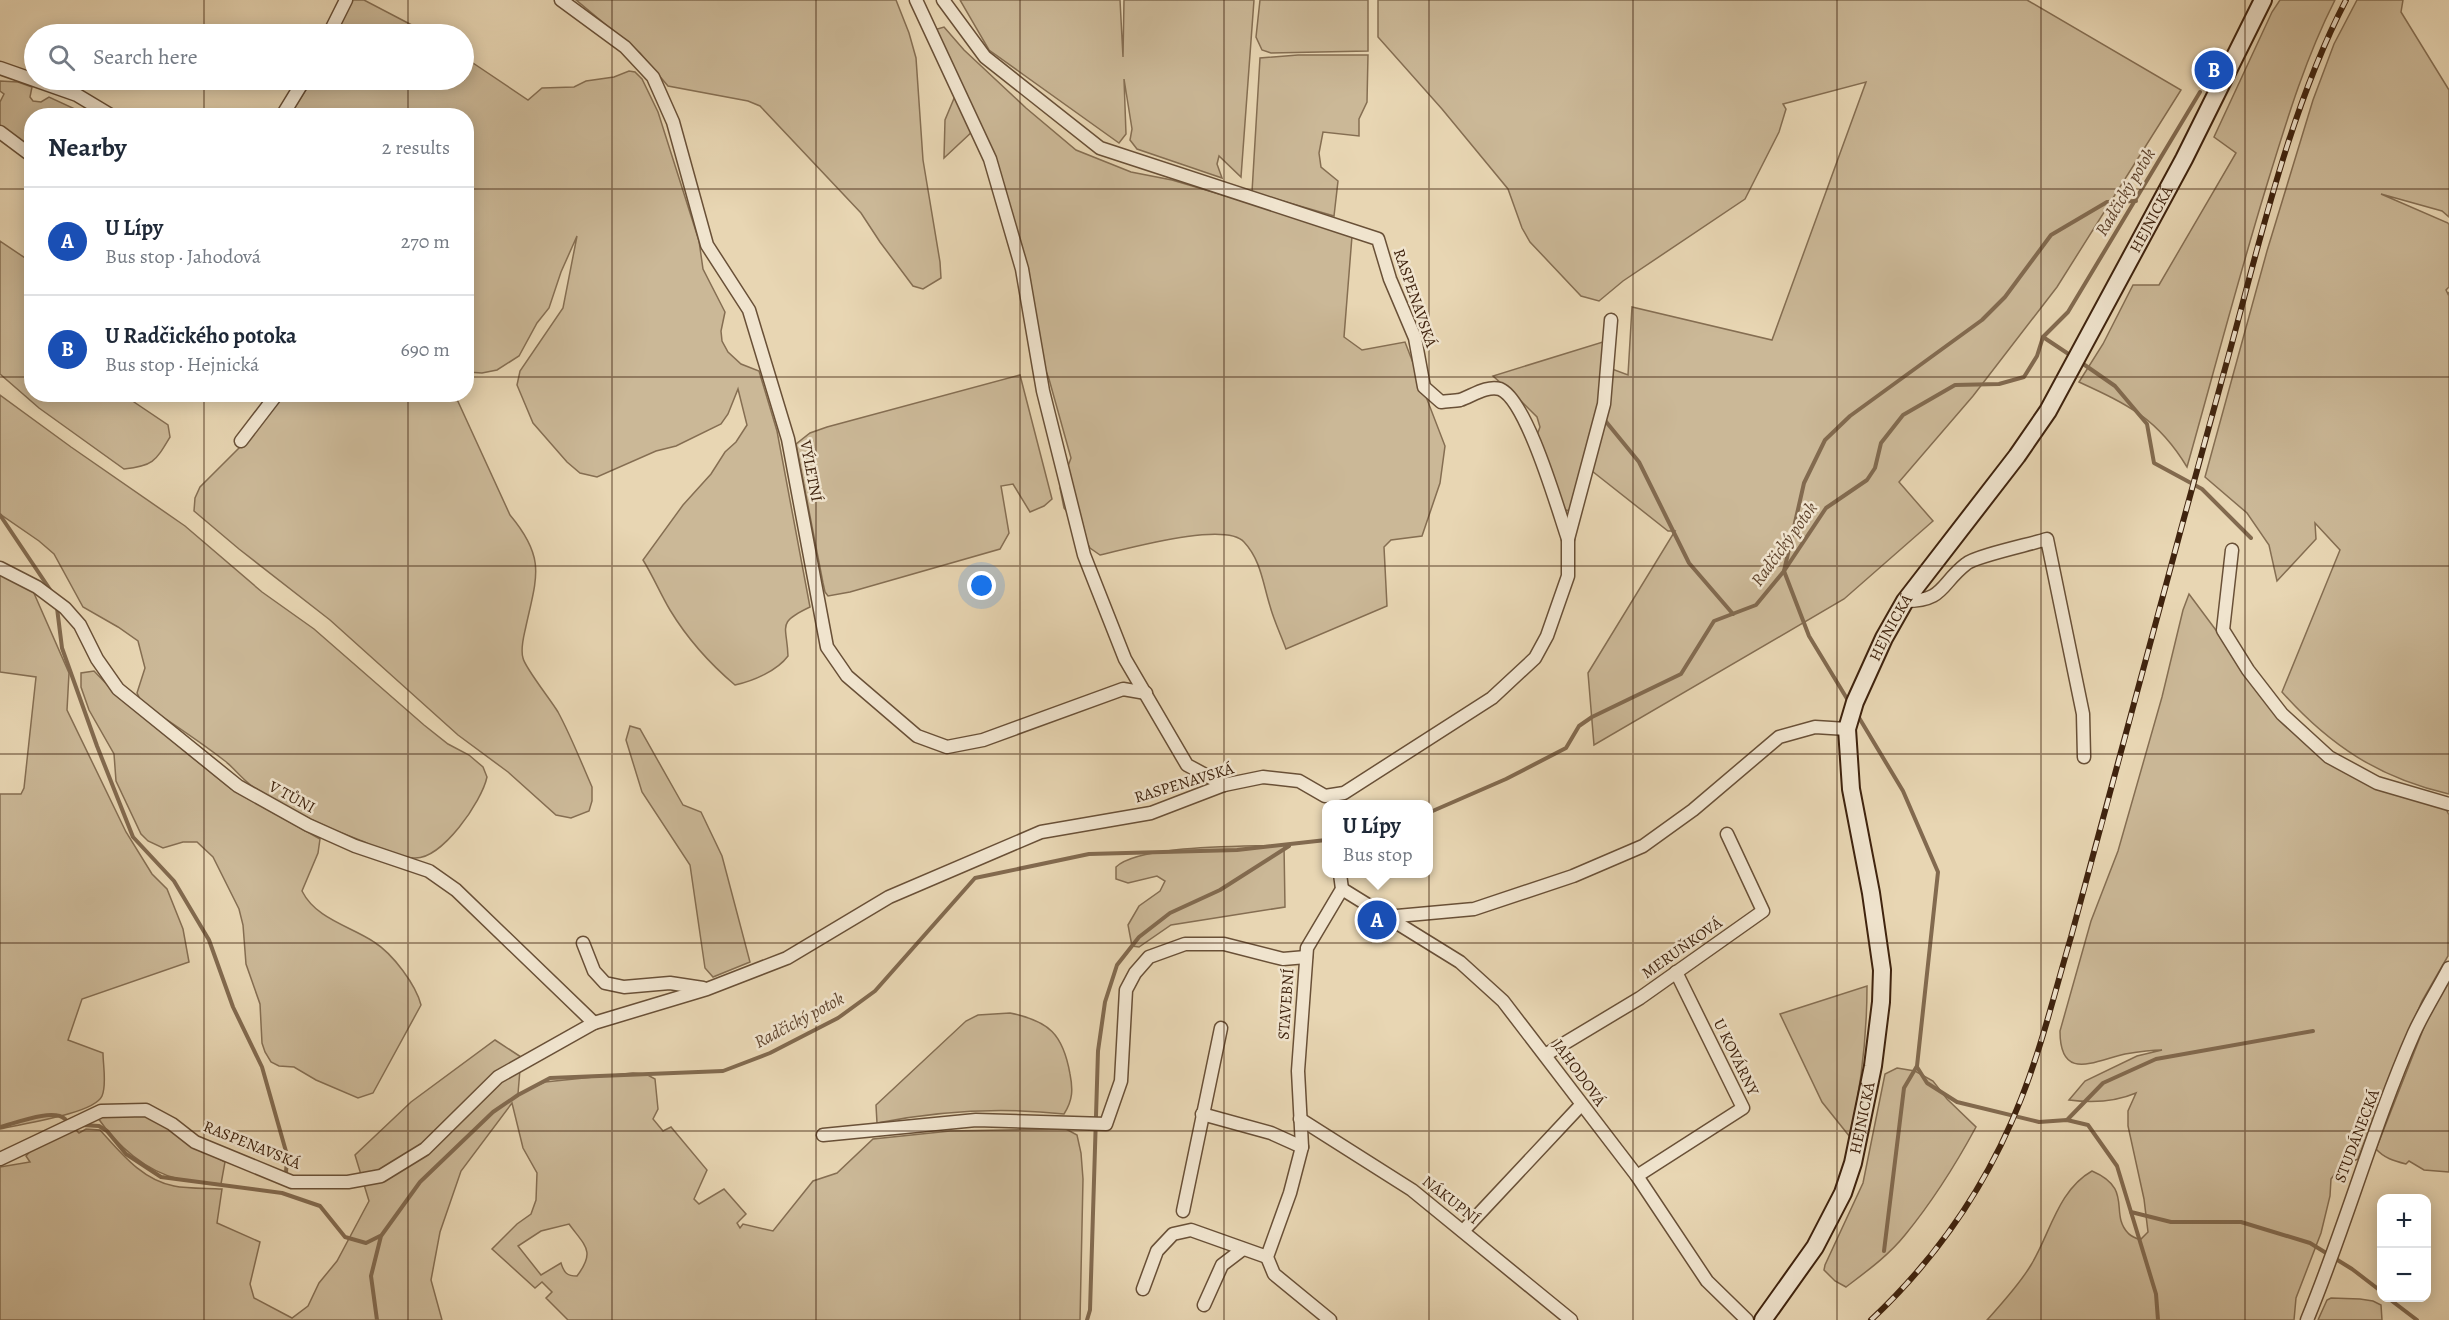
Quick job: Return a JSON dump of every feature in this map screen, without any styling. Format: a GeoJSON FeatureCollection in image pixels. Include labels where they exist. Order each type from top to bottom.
{"type":"FeatureCollection","features":[{"type":"Feature","properties":{"kind":"main road","name":"HEJNICKÁ"},"geometry":{"type":"LineString","coordinates":[[1763,1320],[1815,1247],[1844,1193],[1853,1163],[1873,1066],[1881,1002],[1882,970],[1871,893],[1851,789],[1846,729],[1865,677],[1905,601],[2017,456],[2048,411],[2184,159],[2263,0]]}},
{"type":"Feature","properties":{"kind":"street"},"geometry":{"type":"LineString","coordinates":[[334,24],[346,0]]}},
{"type":"Feature","properties":{"kind":"street","name":"VÝLETNÍ"},"geometry":{"type":"LineString","coordinates":[[561,0],[624,47],[653,77],[673,122],[707,244],[749,310],[788,439],[827,647],[847,676],[917,736],[947,747],[983,740],[1123,689],[1146,693]]}},
{"type":"Feature","properties":{"kind":"street"},"geometry":{"type":"LineString","coordinates":[[916,0],[990,159],[1022,269],[1043,391],[1084,555],[1125,659],[1187,765],[1224,785]]}},
{"type":"Feature","properties":{"kind":"street","name":"RASPENAVSKÁ"},"geometry":{"type":"LineString","coordinates":[[943,0],[985,57],[1100,148],[1378,239],[1390,279],[1415,338],[1424,387],[1441,402],[1459,400],[1488,389],[1500,390],[1511,399],[1527,421],[1568,539]]}},
{"type":"Feature","properties":{"kind":"street"},"geometry":{"type":"LineString","coordinates":[[0,68],[24,76]]}},
{"type":"Feature","properties":{"kind":"street"},"geometry":{"type":"LineString","coordinates":[[63,90],[77,95],[99,108]]}},
{"type":"Feature","properties":{"kind":"street"},"geometry":{"type":"LineString","coordinates":[[287,108],[298,90]]}},
{"type":"Feature","properties":{"kind":"street"},"geometry":{"type":"LineString","coordinates":[[0,132],[24,150]]}},
{"type":"Feature","properties":{"kind":"street","name":"RASPENAVSKÁ"},"geometry":{"type":"LineString","coordinates":[[0,1159],[101,1111],[146,1110],[172,1124],[195,1142],[292,1182],[348,1182],[381,1176],[425,1149],[498,1077],[594,1023],[707,989],[787,958],[889,897],[1041,832],[1150,813],[1224,785],[1263,777],[1299,781],[1328,800],[1344,793],[1492,698],[1535,658],[1547,636],[1568,576],[1568,539],[1604,404],[1611,320]]}},
{"type":"Feature","properties":{"kind":"street"},"geometry":{"type":"LineString","coordinates":[[242,441],[271,402]]}},
{"type":"Feature","properties":{"kind":"street"},"geometry":{"type":"LineString","coordinates":[[1905,601],[1922,601],[1941,592],[1967,563],[2047,539],[2083,714],[2084,757]]}},
{"type":"Feature","properties":{"kind":"street"},"geometry":{"type":"LineString","coordinates":[[2232,550],[2223,630],[2248,670],[2282,714],[2329,757],[2377,783],[2449,804]]}},
{"type":"Feature","properties":{"kind":"street","name":"V TŮNI"},"geometry":{"type":"LineString","coordinates":[[0,568],[37,587],[65,608],[80,625],[97,660],[117,689],[238,786],[308,825],[355,846],[429,871],[456,890],[594,1023]]}},
{"type":"Feature","properties":{"kind":"street"},"geometry":{"type":"LineString","coordinates":[[1386,916],[1474,909],[1573,876],[1643,846],[1693,810],[1779,737],[1815,727],[1846,729]]}},
{"type":"Feature","properties":{"kind":"street","name":"MERUŇKOVÁ"},"geometry":{"type":"LineString","coordinates":[[1545,1055],[1640,998],[1763,911],[1727,834]]}},
{"type":"Feature","properties":{"kind":"street"},"geometry":{"type":"LineString","coordinates":[[1341,878],[1342,889]]}},
{"type":"Feature","properties":{"kind":"street","name":"JAHODOVÁ"},"geometry":{"type":"LineString","coordinates":[[1342,889],[1460,962],[1503,1001],[1637,1176],[1707,1281],[1748,1320]]}},
{"type":"Feature","properties":{"kind":"street","name":"STAVEBNÍ"},"geometry":{"type":"LineString","coordinates":[[1267,1257],[1290,1193],[1302,1147],[1298,1071],[1305,957],[1307,948],[1342,889]]}},
{"type":"Feature","properties":{"kind":"street"},"geometry":{"type":"LineString","coordinates":[[583,944],[594,971],[605,983],[624,987],[670,983],[707,989]]}},
{"type":"Feature","properties":{"kind":"street"},"geometry":{"type":"LineString","coordinates":[[823,1135],[976,1120],[1106,1124],[1121,1081],[1126,990],[1149,957],[1185,945],[1224,944],[1283,959],[1305,957]]}},
{"type":"Feature","properties":{"kind":"street","name":"STUDÁNECKÁ"},"geometry":{"type":"LineString","coordinates":[[2307,1320],[2331,1263],[2353,1194],[2415,1032],[2449,968]]}},
{"type":"Feature","properties":{"kind":"street","name":"U KOVÁRNY"},"geometry":{"type":"LineString","coordinates":[[1637,1176],[1743,1108],[1676,972]]}},
{"type":"Feature","properties":{"kind":"street"},"geometry":{"type":"LineString","coordinates":[[1183,1211],[1221,1028]]}},
{"type":"Feature","properties":{"kind":"street"},"geometry":{"type":"LineString","coordinates":[[1463,1231],[1581,1105]]}},
{"type":"Feature","properties":{"kind":"street"},"geometry":{"type":"LineString","coordinates":[[1202,1114],[1271,1132],[1302,1147]]}},
{"type":"Feature","properties":{"kind":"street","name":"NÁKUPNÍ"},"geometry":{"type":"LineString","coordinates":[[1300,1119],[1412,1190],[1571,1320]]}},
{"type":"Feature","properties":{"kind":"street"},"geometry":{"type":"LineString","coordinates":[[1143,1289],[1157,1251],[1173,1234],[1191,1230],[1267,1257],[1274,1274],[1330,1320]]}},
{"type":"Feature","properties":{"kind":"street"},"geometry":{"type":"LineString","coordinates":[[1204,1305],[1222,1265],[1243,1249]]}},
{"type":"Feature","properties":{"kind":"shaded area"},"geometry":{"type":"Polygon","coordinates":[[[351,0],[364,0],[410,24],[340,24],[351,0]]]}},
{"type":"Feature","properties":{"kind":"shaded area"},"geometry":{"type":"Polygon","coordinates":[[[576,0],[896,0],[916,58],[923,160],[941,278],[923,289],[913,286],[861,213],[760,106],[748,101],[668,86],[640,53],[576,0]]]}},
{"type":"Feature","properties":{"kind":"shaded area"},"geometry":{"type":"Polygon","coordinates":[[[960,0],[1120,0],[1123,57],[1124,0],[1254,0],[1241,177],[1219,156],[1217,164],[1222,178],[1137,149],[1130,140],[1132,129],[1124,79],[1126,134],[1119,143],[989,50],[960,0]]]}},
{"type":"Feature","properties":{"kind":"shaded area"},"geometry":{"type":"Polygon","coordinates":[[[1260,0],[1368,0],[1368,51],[1271,53],[1262,50],[1256,37],[1260,0]]]}},
{"type":"Feature","properties":{"kind":"shaded area"},"geometry":{"type":"Polygon","coordinates":[[[1378,0],[2027,0],[2181,90],[2057,287],[1973,396],[1899,482],[1933,521],[1844,599],[1594,745],[1588,673],[1675,531],[1668,531],[1592,471],[1612,369],[1628,375],[1632,307],[1772,340],[1866,82],[1783,104],[1786,109],[1779,132],[1745,199],[1623,281],[1599,301],[1581,296],[1530,242],[1522,228],[1508,189],[1442,109],[1378,37],[1378,0]]]}},
{"type":"Feature","properties":{"kind":"shaded area"},"geometry":{"type":"Polygon","coordinates":[[[2280,0],[2335,0],[2305,70],[2280,142],[2187,467],[2165,437],[2141,415],[2113,398],[2079,382],[2103,344],[2133,285],[2159,285],[2236,153],[2214,137],[2272,12],[2280,0]]]}},
{"type":"Feature","properties":{"kind":"shaded area"},"geometry":{"type":"Polygon","coordinates":[[[2357,0],[2403,0],[2401,12],[2449,90],[2449,217],[2442,211],[2381,194],[2449,225],[2449,287],[2446,290],[2448,294],[2449,292],[2449,794],[2400,779],[2357,757],[2318,728],[2282,692],[2340,550],[2315,523],[2316,539],[2277,581],[2269,545],[2247,513],[2205,477],[2267,251],[2313,100],[2334,44],[2357,0]]]}},
{"type":"Feature","properties":{"kind":"shaded area"},"geometry":{"type":"Polygon","coordinates":[[[944,27],[964,50],[1026,108],[1076,150],[1131,172],[1172,180],[1352,236],[1344,337],[1362,350],[1405,342],[1445,446],[1440,483],[1422,536],[1391,540],[1384,547],[1387,606],[1286,649],[1273,617],[1261,572],[1254,556],[1244,542],[1233,536],[1217,534],[1175,538],[1100,555],[1090,548],[1077,524],[1064,508],[1060,488],[1071,458],[1049,379],[1031,333],[997,172],[974,130],[944,158],[945,120],[955,96],[934,30],[944,27]]]}},
{"type":"Feature","properties":{"kind":"shaded area"},"geometry":{"type":"Polygon","coordinates":[[[1298,55],[1368,55],[1367,102],[1359,119],[1359,136],[1323,132],[1319,153],[1321,167],[1338,181],[1334,216],[1252,192],[1260,58],[1298,55]]]}},
{"type":"Feature","properties":{"kind":"shaded area"},"geometry":{"type":"Polygon","coordinates":[[[474,64],[528,100],[542,88],[574,87],[586,81],[614,77],[629,71],[635,72],[642,79],[658,112],[699,241],[703,269],[725,312],[721,331],[722,341],[728,352],[741,364],[759,371],[777,431],[810,607],[788,621],[786,631],[788,656],[778,666],[764,675],[735,685],[691,640],[666,604],[643,560],[683,505],[711,474],[747,425],[738,389],[728,414],[721,424],[676,446],[656,451],[597,477],[580,473],[567,462],[533,423],[517,385],[520,371],[563,308],[577,236],[561,272],[549,308],[537,323],[519,356],[497,370],[474,372],[474,108],[294,108],[306,90],[474,90],[474,64]]]}},
{"type":"Feature","properties":{"kind":"shaded area"},"geometry":{"type":"Polygon","coordinates":[[[0,81],[18,82],[24,84],[24,90],[31,90],[30,97],[33,101],[41,102],[49,97],[73,108],[24,108],[24,143],[0,126],[0,102],[4,94],[0,91],[0,81]]]}},
{"type":"Feature","properties":{"kind":"shaded area"},"geometry":{"type":"Polygon","coordinates":[[[0,241],[24,257],[24,395],[0,374],[0,241]]]}},
{"type":"Feature","properties":{"kind":"shaded area"},"geometry":{"type":"Polygon","coordinates":[[[1606,341],[1598,409],[1570,511],[1562,509],[1537,435],[1540,427],[1537,417],[1493,376],[1606,341]]]}},
{"type":"Feature","properties":{"kind":"shaded area"},"geometry":{"type":"Polygon","coordinates":[[[1020,375],[1052,499],[1044,506],[1030,512],[1013,484],[1001,486],[1009,533],[1000,549],[850,592],[828,596],[823,583],[796,444],[810,433],[827,427],[1020,375]]]}},
{"type":"Feature","properties":{"kind":"shaded area"},"geometry":{"type":"Polygon","coordinates":[[[0,395],[185,526],[262,592],[314,629],[424,725],[483,767],[487,777],[484,787],[469,814],[448,840],[437,850],[414,858],[387,852],[334,830],[252,786],[215,753],[142,703],[137,693],[145,668],[138,641],[83,607],[54,554],[0,514],[0,395]]]}},
{"type":"Feature","properties":{"kind":"shaded area"},"geometry":{"type":"Polygon","coordinates":[[[32,402],[134,402],[168,425],[170,437],[152,461],[124,469],[32,402]]]}},
{"type":"Feature","properties":{"kind":"shaded area"},"geometry":{"type":"Polygon","coordinates":[[[277,402],[458,402],[510,515],[529,543],[534,556],[535,580],[523,642],[523,658],[558,712],[576,749],[592,787],[589,811],[571,818],[556,815],[508,772],[458,735],[330,620],[194,511],[195,498],[200,487],[247,440],[277,402]]]}},
{"type":"Feature","properties":{"kind":"shaded area"},"geometry":{"type":"Polygon","coordinates":[[[0,572],[33,591],[69,673],[67,710],[126,832],[152,874],[167,889],[183,929],[189,962],[82,999],[68,1040],[103,1053],[104,1086],[102,1096],[96,1102],[71,1113],[0,1129],[0,794],[21,794],[24,788],[36,677],[0,672],[0,572]]]}},
{"type":"Feature","properties":{"kind":"shaded area"},"geometry":{"type":"Polygon","coordinates":[[[2189,594],[2259,688],[2333,763],[2446,809],[2449,815],[2448,956],[2422,1001],[2358,1159],[2339,1168],[2331,1179],[2330,1196],[2321,1233],[2296,1298],[2294,1320],[1987,1320],[2026,1272],[2071,1189],[2092,1171],[2113,1185],[2119,1201],[2120,1217],[2129,1234],[2140,1240],[2148,1232],[2144,1199],[2128,1126],[2128,1111],[2136,1093],[2103,1101],[2069,1100],[2085,1081],[2137,1056],[2162,1050],[2125,1054],[2091,1063],[2072,1063],[2066,1057],[2062,1047],[2060,1031],[2091,921],[2118,851],[2189,594]]]}},
{"type":"Feature","properties":{"kind":"shaded area"},"geometry":{"type":"Polygon","coordinates":[[[94,671],[120,698],[231,789],[320,839],[318,853],[302,891],[308,901],[334,921],[365,936],[389,954],[409,979],[421,1005],[373,1093],[358,1098],[316,1080],[294,1067],[279,1066],[271,1062],[262,1043],[260,1004],[246,964],[243,925],[239,909],[213,857],[197,842],[183,842],[163,848],[148,841],[141,834],[116,781],[114,754],[89,710],[81,687],[81,673],[94,671]]]}},
{"type":"Feature","properties":{"kind":"shaded area"},"geometry":{"type":"Polygon","coordinates":[[[630,726],[640,729],[683,805],[701,812],[722,856],[750,962],[713,977],[705,968],[690,865],[642,792],[626,740],[630,726]]]}},
{"type":"Feature","properties":{"kind":"shaded area"},"geometry":{"type":"Polygon","coordinates":[[[1284,845],[1285,907],[1171,925],[1139,947],[1132,946],[1128,925],[1139,906],[1160,891],[1165,881],[1157,876],[1128,883],[1116,879],[1116,867],[1147,854],[1170,850],[1284,845]]]}},
{"type":"Feature","properties":{"kind":"shaded area"},"geometry":{"type":"Polygon","coordinates":[[[2449,976],[2449,1172],[2424,1170],[2409,1161],[2406,1164],[2397,1162],[2376,1149],[2430,1012],[2449,976]]]}},
{"type":"Feature","properties":{"kind":"shaded area"},"geometry":{"type":"Polygon","coordinates":[[[1867,986],[1863,1062],[1850,1137],[1822,1102],[1780,1014],[1867,986]]]}},
{"type":"Feature","properties":{"kind":"shaded area"},"geometry":{"type":"Polygon","coordinates":[[[1010,1013],[1035,1020],[1044,1025],[1058,1039],[1067,1060],[1072,1085],[1071,1099],[1064,1114],[970,1111],[877,1123],[876,1105],[966,1021],[978,1015],[1010,1013]]]}},
{"type":"Feature","properties":{"kind":"shaded area"},"geometry":{"type":"Polygon","coordinates":[[[495,1040],[521,1057],[518,1094],[545,1082],[633,1073],[646,1074],[655,1079],[658,1109],[653,1119],[663,1131],[671,1127],[707,1170],[694,1199],[699,1204],[724,1189],[746,1214],[737,1223],[740,1228],[743,1224],[773,1231],[813,1181],[837,1173],[873,1139],[950,1131],[1066,1129],[1077,1135],[1083,1179],[1080,1320],[568,1320],[546,1298],[552,1292],[542,1282],[535,1288],[492,1249],[517,1224],[531,1214],[536,1200],[537,1173],[523,1148],[512,1103],[461,1171],[440,1232],[431,1280],[442,1320],[0,1320],[0,1167],[30,1162],[26,1156],[32,1149],[73,1127],[79,1133],[86,1129],[100,1130],[142,1172],[162,1183],[186,1188],[222,1189],[217,1223],[260,1242],[250,1284],[254,1298],[292,1318],[308,1306],[319,1283],[337,1261],[369,1201],[355,1155],[411,1102],[495,1040]],[[569,1224],[541,1231],[518,1246],[541,1275],[561,1263],[566,1273],[571,1275],[577,1276],[583,1267],[587,1254],[586,1249],[569,1224]]]}},
{"type":"Feature","properties":{"kind":"shaded area"},"geometry":{"type":"Polygon","coordinates":[[[1897,1068],[1915,1071],[1933,1081],[1947,1099],[1976,1127],[1943,1182],[1905,1235],[1884,1256],[1846,1287],[1835,1281],[1824,1270],[1825,1265],[1863,1183],[1885,1074],[1897,1068]]]}},
{"type":"Feature","properties":{"kind":"shaded area"},"geometry":{"type":"Polygon","coordinates":[[[104,1115],[149,1115],[225,1162],[221,1184],[179,1179],[144,1164],[105,1128],[98,1118],[104,1115]]]}},
{"type":"Feature","properties":{"kind":"shaded area"},"geometry":{"type":"Polygon","coordinates":[[[2331,1298],[2373,1301],[2381,1305],[2382,1320],[2318,1320],[2327,1300],[2331,1298]]]}},
{"type":"Feature","properties":{"kind":"waterway","name":"Radčický potok"},"geometry":{"type":"LineString","coordinates":[[1433,811],[1506,779],[1566,748],[1579,726],[1592,717],[1681,674],[1714,621],[1756,605],[1784,571],[1826,508],[1867,480],[1875,468],[1881,443],[1903,415],[1955,385],[1999,384],[2024,377],[2037,356],[2043,337],[2068,312],[2200,92]]}},
{"type":"Feature","properties":{"kind":"waterway"},"geometry":{"type":"LineString","coordinates":[[1849,702],[1809,636],[1784,571],[1804,483],[1825,440],[1850,416],[1982,320],[2005,297],[2051,235],[2107,202],[2136,201]]}},
{"type":"Feature","properties":{"kind":"waterway"},"geometry":{"type":"LineString","coordinates":[[2043,337],[2073,357]]}},
{"type":"Feature","properties":{"kind":"waterway"},"geometry":{"type":"LineString","coordinates":[[2079,361],[2115,386],[2147,424],[2154,463],[2202,489],[2251,538]]}},
{"type":"Feature","properties":{"kind":"waterway"},"geometry":{"type":"LineString","coordinates":[[1603,418],[1639,462],[1689,563],[1733,614]]}},
{"type":"Feature","properties":{"kind":"waterway"},"geometry":{"type":"LineString","coordinates":[[0,515],[51,591]]}},
{"type":"Feature","properties":{"kind":"waterway"},"geometry":{"type":"LineString","coordinates":[[57,608],[62,648],[133,837],[174,881],[209,940],[233,1007],[262,1067],[287,1155],[286,1173]]}},
{"type":"Feature","properties":{"kind":"waterway"},"geometry":{"type":"LineString","coordinates":[[1858,716],[1903,791],[1938,872],[1917,1066],[1904,1088],[1884,1251]]}},
{"type":"Feature","properties":{"kind":"waterway","name":"Radčický potok"},"geometry":{"type":"LineString","coordinates":[[377,1320],[371,1276],[381,1236],[420,1182],[493,1112],[550,1078],[723,1071],[770,1053],[838,1018],[875,991],[975,878],[1089,854],[1237,850],[1322,840]]}},
{"type":"Feature","properties":{"kind":"waterway"},"geometry":{"type":"LineString","coordinates":[[1087,1320],[1090,1310],[1098,1051],[1105,1002],[1117,965],[1139,937],[1170,913],[1220,890],[1289,846]]}},
{"type":"Feature","properties":{"kind":"waterway"},"geometry":{"type":"LineString","coordinates":[[2067,1120],[2103,1083],[2156,1059],[2313,1031]]}},
{"type":"Feature","properties":{"kind":"waterway"},"geometry":{"type":"LineString","coordinates":[[1917,1067],[1927,1083],[1957,1102],[2039,1122],[2067,1120],[2088,1125],[2117,1166],[2131,1212],[2171,1222],[2241,1222],[2310,1243],[2352,1269],[2377,1288]]}},
{"type":"Feature","properties":{"kind":"waterway"},"geometry":{"type":"LineString","coordinates":[[0,1127],[43,1116],[52,1115],[65,1119]]}},
{"type":"Feature","properties":{"kind":"waterway"},"geometry":{"type":"LineString","coordinates":[[82,1125],[99,1126],[107,1131],[126,1154],[161,1177],[282,1193],[320,1206],[345,1237],[366,1243],[380,1236]]}},
{"type":"Feature","properties":{"kind":"waterway"},"geometry":{"type":"LineString","coordinates":[[2131,1212],[2156,1294],[2158,1320]]}},
{"type":"Feature","properties":{"kind":"waterway"},"geometry":{"type":"LineString","coordinates":[[2393,1302],[2417,1320]]}},
{"type":"Feature","properties":{"kind":"railway"},"geometry":{"type":"LineString","coordinates":[[1871,1320],[1918,1271],[1958,1218],[1993,1161],[2029,1079],[2071,937],[2278,174],[2309,84],[2346,0]]}},
{"type":"Feature","properties":{"kind":"place","name":"U Radčického potoka"},"geometry":{"type":"Point","coordinates":[2214,70]}},
{"type":"Feature","properties":{"kind":"place","name":"U Lípy"},"geometry":{"type":"Point","coordinates":[1377,920]}}]}
